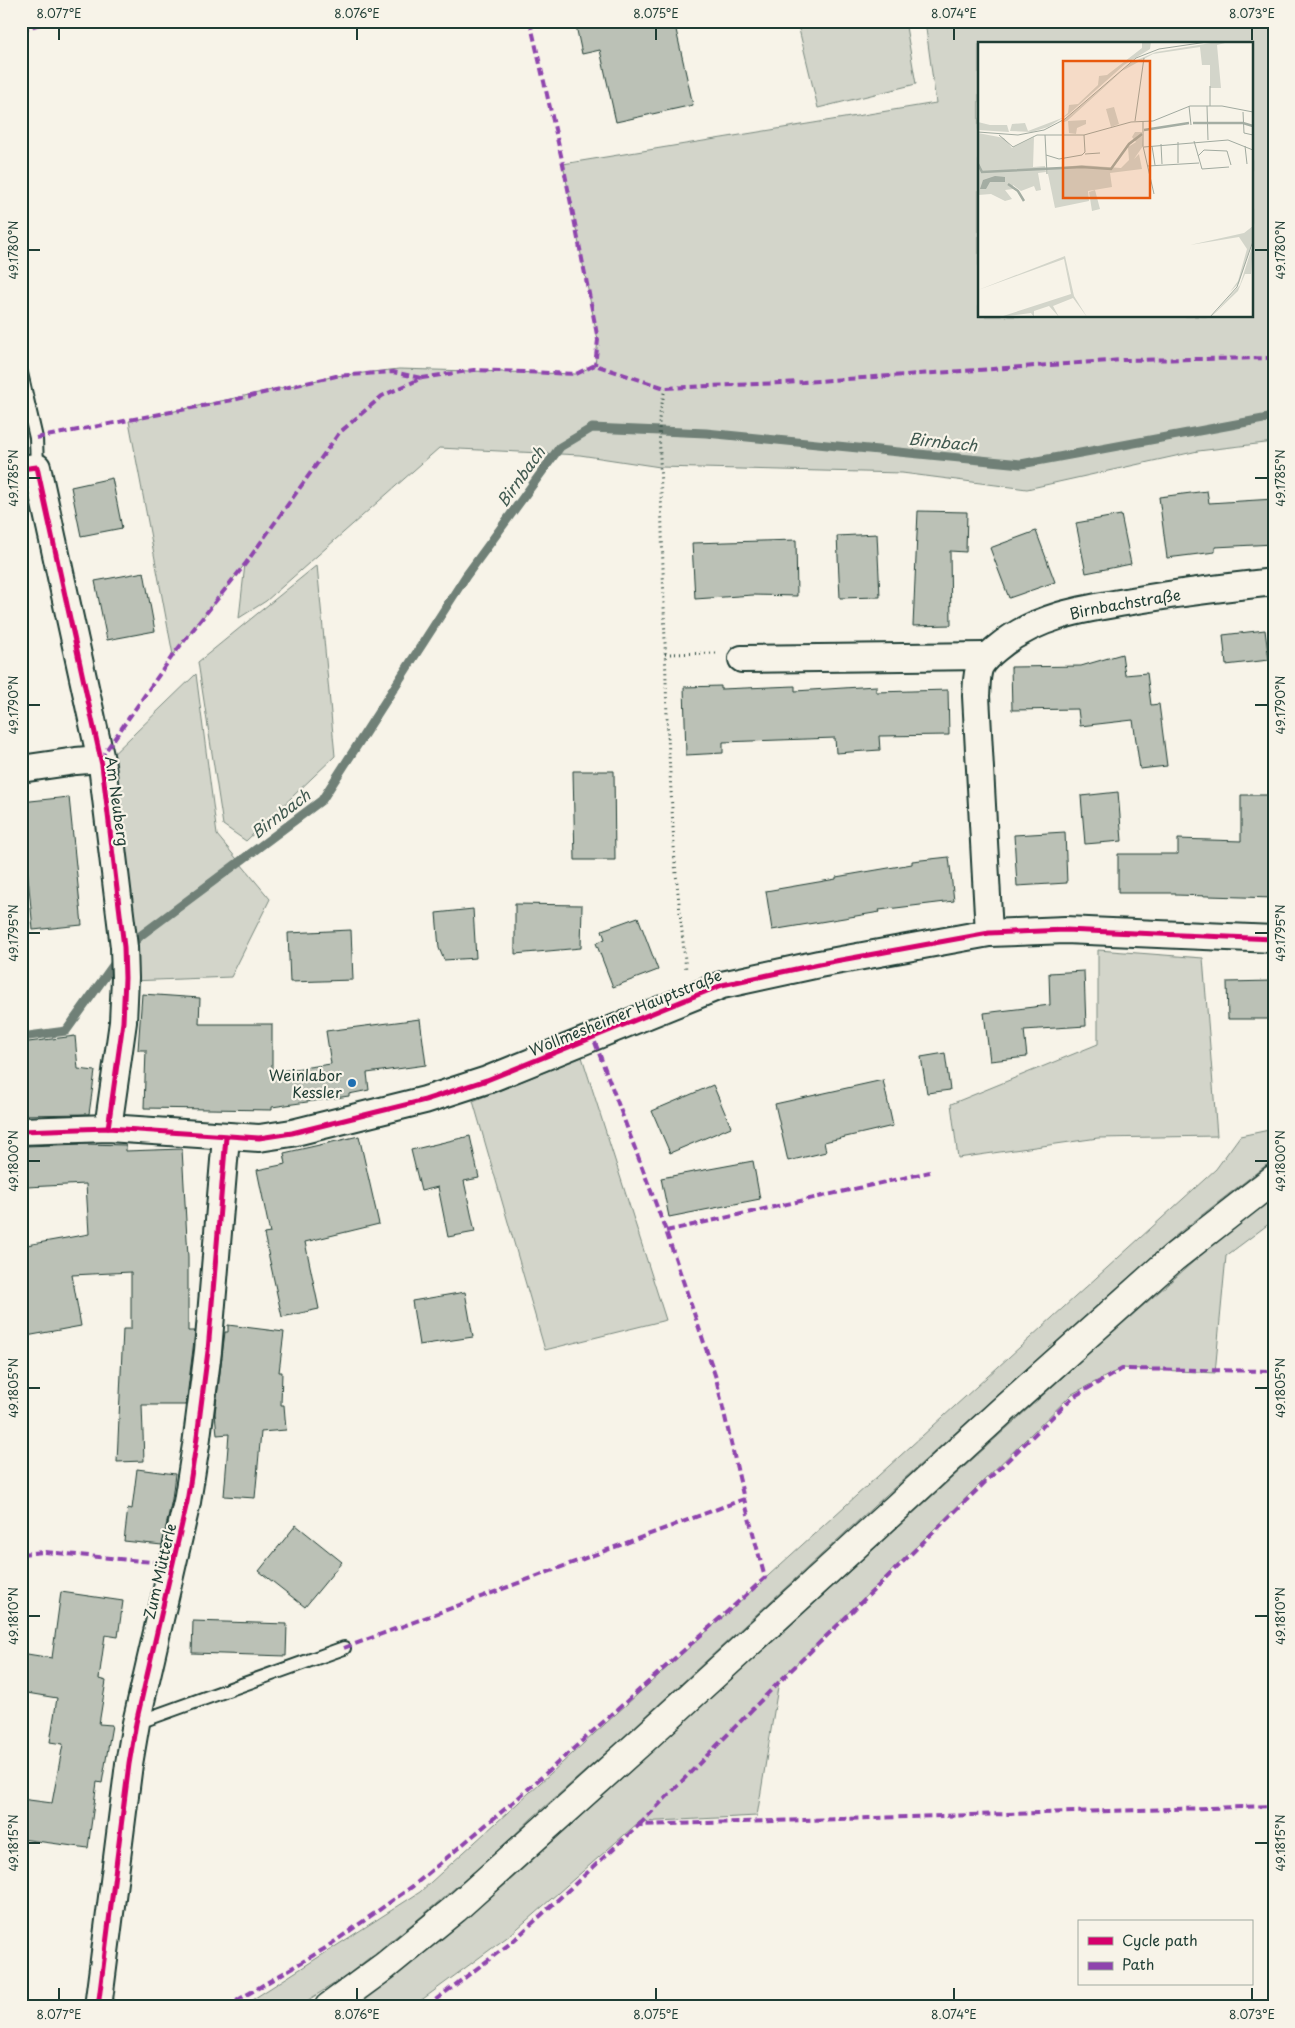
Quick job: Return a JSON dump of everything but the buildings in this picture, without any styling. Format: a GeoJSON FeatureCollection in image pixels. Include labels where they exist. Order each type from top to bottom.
{"type":"FeatureCollection","features":[{"type":"Feature","properties":{"kind":"main road"},"geometry":{"type":"LineString","coordinates":[[329,2007],[385,1966],[448,1914],[1173,1258],[1274,1179]]}},
{"type":"Feature","properties":{"kind":"street","name":"Am Neuberg"},"geometry":{"type":"LineString","coordinates":[[29,468],[100,759],[124,947],[125,1004],[108,1128]]}},
{"type":"Feature","properties":{"kind":"street","name":"Birnbachstraße"},"geometry":{"type":"LineString","coordinates":[[987,656],[1022,630],[1057,616],[1089,608],[1162,596],[1274,582]]}},
{"type":"Feature","properties":{"kind":"street"},"geometry":{"type":"LineString","coordinates":[[742,659],[987,656]]}},
{"type":"Feature","properties":{"kind":"street"},"geometry":{"type":"LineString","coordinates":[[987,656],[978,673],[976,696],[989,934]]}},
{"type":"Feature","properties":{"kind":"street","name":"Am Neuberg"},"geometry":{"type":"LineString","coordinates":[[21,769],[76,760],[100,759]]}},
{"type":"Feature","properties":{"kind":"street","name":"Wollmesheimer Hauptstraße"},"geometry":{"type":"LineString","coordinates":[[21,1131],[108,1128],[259,1138],[292,1133],[444,1094],[520,1068],[722,985],[755,977],[989,934],[1065,930],[1274,939]]}},
{"type":"Feature","properties":{"kind":"street","name":"Zum Mütterle"},"geometry":{"type":"LineString","coordinates":[[98,2007],[122,1804],[136,1723],[174,1564],[196,1444],[208,1351],[226,1137]]}},
{"type":"Feature","properties":{"kind":"lane"},"geometry":{"type":"LineString","coordinates":[[21,373],[36,438],[29,468]]}},
{"type":"Feature","properties":{"kind":"lane"},"geometry":{"type":"LineString","coordinates":[[136,1723],[344,1648]]}},
{"type":"Feature","properties":{"kind":"path"},"geometry":{"type":"LineString","coordinates":[[665,388],[659,419],[665,654],[675,864],[689,998]]}},
{"type":"Feature","properties":{"kind":"path"},"geometry":{"type":"LineString","coordinates":[[665,654],[727,653],[742,659]]}},
{"type":"Feature","properties":{"kind":"shaded area"},"geometry":{"type":"Polygon","coordinates":[[[797,21],[905,21],[916,84],[818,108],[797,21]]]}},
{"type":"Feature","properties":{"kind":"shaded area"},"geometry":{"type":"Polygon","coordinates":[[[925,21],[1274,21],[1274,442],[1198,451],[1027,489],[902,473],[660,467],[580,455],[439,448],[266,601],[239,618],[245,564],[173,655],[129,421],[336,376],[399,369],[576,374],[595,365],[598,340],[563,164],[936,103],[925,21]]]}},
{"type":"Feature","properties":{"kind":"shaded area"},"geometry":{"type":"Polygon","coordinates":[[[317,565],[335,756],[246,841],[223,825],[198,662],[317,565]]]}},
{"type":"Feature","properties":{"kind":"shaded area"},"geometry":{"type":"Polygon","coordinates":[[[196,674],[217,835],[270,899],[231,977],[131,981],[102,765],[196,674]]]}},
{"type":"Feature","properties":{"kind":"shaded area"},"geometry":{"type":"Polygon","coordinates":[[[1098,950],[1203,958],[1217,1136],[1098,1138],[958,1158],[951,1104],[1098,1044],[1098,950]]]}},
{"type":"Feature","properties":{"kind":"shaded area"},"geometry":{"type":"Polygon","coordinates":[[[582,1057],[666,1320],[545,1350],[473,1101],[582,1057]]]}},
{"type":"Feature","properties":{"kind":"shaded area"},"geometry":{"type":"Polygon","coordinates":[[[1274,1129],[1274,1159],[1180,1232],[1084,1317],[884,1497],[488,1860],[345,1977],[297,2007],[241,2007],[420,1892],[1216,1169],[1240,1136],[1274,1129]]]}},
{"type":"Feature","properties":{"kind":"shaded area"},"geometry":{"type":"Polygon","coordinates":[[[1274,1198],[1274,1220],[1226,1256],[1215,1373],[1122,1368],[1072,1394],[779,1681],[757,1816],[639,1822],[510,1935],[412,2007],[354,2007],[396,1975],[505,1885],[1097,1346],[1216,1242],[1274,1198]]]}},
{"type":"Feature","properties":{"kind":"waterway","name":"Birnbach"},"geometry":{"type":"LineString","coordinates":[[128,948],[140,936],[322,800],[466,576],[560,447],[592,428],[706,433],[1021,464],[1274,417]]}},
{"type":"Feature","properties":{"kind":"waterway","name":"Birnbach"},"geometry":{"type":"LineString","coordinates":[[21,1037],[66,1031],[119,957]]}},
{"type":"Feature","properties":{"kind":"marked path"},"geometry":{"type":"LineString","coordinates":[[21,30],[50,21]]}},
{"type":"Feature","properties":{"kind":"marked path"},"geometry":{"type":"LineString","coordinates":[[530,21],[563,164],[595,324],[598,340],[595,365]]}},
{"type":"Feature","properties":{"kind":"marked path"},"geometry":{"type":"LineString","coordinates":[[100,759],[173,655],[246,563],[339,433],[382,396],[422,378],[474,370],[576,374],[595,365],[665,388],[803,382],[1123,360],[1274,358]]}},
{"type":"Feature","properties":{"kind":"marked path"},"geometry":{"type":"LineString","coordinates":[[36,438],[233,400],[336,376],[393,372],[421,378]]}},
{"type":"Feature","properties":{"kind":"marked path"},"geometry":{"type":"LineString","coordinates":[[344,1648],[744,1499],[716,1378],[666,1231],[593,1037]]}},
{"type":"Feature","properties":{"kind":"marked path"},"geometry":{"type":"LineString","coordinates":[[666,1231],[930,1172]]}},
{"type":"Feature","properties":{"kind":"marked path"},"geometry":{"type":"LineString","coordinates":[[639,1825],[780,1681],[1073,1397],[1122,1369],[1274,1371]]}},
{"type":"Feature","properties":{"kind":"marked path"},"geometry":{"type":"LineString","coordinates":[[226,2007],[324,1949],[413,1886],[518,1798],[765,1578],[744,1499]]}},
{"type":"Feature","properties":{"kind":"marked path"},"geometry":{"type":"LineString","coordinates":[[21,1554],[45,1552],[174,1564]]}},
{"type":"Feature","properties":{"kind":"marked path"},"geometry":{"type":"LineString","coordinates":[[426,2007],[512,1942],[639,1825],[1274,1806]]}},
{"type":"Feature","properties":{"kind":"cycle path"},"geometry":{"type":"LineString","coordinates":[[21,469],[37,467],[102,765],[124,947],[125,978],[123,1022],[108,1128]]}},
{"type":"Feature","properties":{"kind":"cycle path"},"geometry":{"type":"LineString","coordinates":[[21,1131],[108,1128],[259,1138],[292,1133],[425,1100],[487,1080],[722,985],[819,964],[989,933],[1065,930],[1274,939]]}},
{"type":"Feature","properties":{"kind":"cycle path"},"geometry":{"type":"LineString","coordinates":[[98,2007],[129,1764],[136,1723],[187,1502],[196,1445],[208,1351],[226,1137]]}},
{"type":"Feature","properties":{"kind":"place","name":"Weinlabor Kessler"},"geometry":{"type":"Point","coordinates":[352,1083]}}]}
